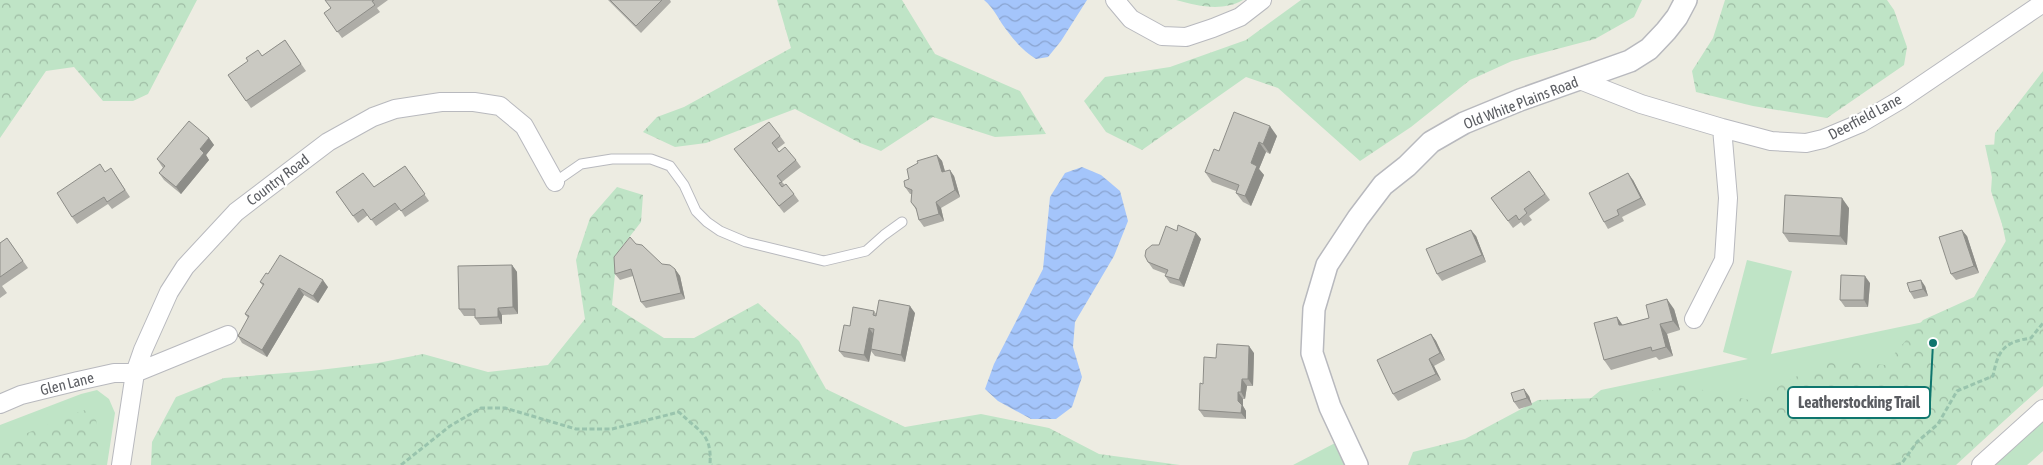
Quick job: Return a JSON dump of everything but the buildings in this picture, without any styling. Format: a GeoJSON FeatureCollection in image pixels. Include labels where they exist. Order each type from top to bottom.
{"type":"FeatureCollection","features":[{"type":"Feature","properties":{"kind":"street"},"geometry":{"type":"LineString","coordinates":[[1115,0],[1131,19],[1162,36],[1186,36],[1213,28],[1240,16],[1262,0]]}},
{"type":"Feature","properties":{"kind":"street","name":"Old White Plains Road"},"geometry":{"type":"LineString","coordinates":[[1357,465],[1330,407],[1312,353],[1314,309],[1327,264],[1358,218],[1383,185],[1407,166],[1431,142],[1464,124],[1507,105],[1630,61],[1649,50],[1678,17],[1686,0]]}},
{"type":"Feature","properties":{"kind":"street","name":"Deerfield Lane"},"geometry":{"type":"LineString","coordinates":[[1580,80],[1641,104],[1722,128],[1771,141],[1806,143],[1823,139],[1860,123],[1900,100],[2043,3]]}},
{"type":"Feature","properties":{"kind":"street","name":"Country Road"},"geometry":{"type":"LineString","coordinates":[[121,465],[136,373],[143,350],[169,292],[185,267],[236,212],[328,142],[373,117],[395,109],[441,102],[474,102],[500,106],[524,126],[555,182]]}},
{"type":"Feature","properties":{"kind":"street"},"geometry":{"type":"LineString","coordinates":[[1694,319],[1724,260],[1728,198],[1722,128]]}},
{"type":"Feature","properties":{"kind":"street"},"geometry":{"type":"LineString","coordinates":[[136,373],[228,336]]}},
{"type":"Feature","properties":{"kind":"street","name":"Glen Lane"},"geometry":{"type":"LineString","coordinates":[[0,404],[21,395],[78,381],[114,373],[136,373]]}},
{"type":"Feature","properties":{"kind":"street"},"geometry":{"type":"LineString","coordinates":[[1981,465],[2043,409]]}},
{"type":"Feature","properties":{"kind":"lane"},"geometry":{"type":"LineString","coordinates":[[555,182],[581,164],[612,159],[651,159],[670,166],[684,185],[696,211],[720,231],[746,242],[824,261],[866,251],[902,222]]}},
{"type":"Feature","properties":{"kind":"path"},"geometry":{"type":"LineString","coordinates":[[1896,465],[1902,463],[1918,442],[1938,424],[1957,391],[1993,376],[1996,360],[2002,349],[2014,341],[2031,338],[2043,323]]}},
{"type":"Feature","properties":{"kind":"path"},"geometry":{"type":"LineString","coordinates":[[401,465],[450,426],[481,408],[505,408],[576,429],[612,429],[679,412],[707,437],[711,448],[710,464],[712,465]]}},
{"type":"Feature","properties":{"kind":"green space"},"geometry":{"type":"Polygon","coordinates":[[[0,0],[197,0],[148,94],[133,101],[103,101],[74,67],[46,71],[0,138],[0,0]]]}},
{"type":"Feature","properties":{"kind":"green space"},"geometry":{"type":"Polygon","coordinates":[[[777,0],[902,0],[935,54],[1020,91],[1046,134],[995,137],[933,117],[881,151],[860,143],[795,109],[706,143],[675,147],[643,132],[657,117],[684,107],[791,48],[777,0]]]}},
{"type":"Feature","properties":{"kind":"green space"},"geometry":{"type":"Polygon","coordinates":[[[1176,0],[1243,0],[1227,6],[1210,7],[1176,0]]]}},
{"type":"Feature","properties":{"kind":"green space"},"geometry":{"type":"Polygon","coordinates":[[[1301,0],[1642,0],[1634,17],[1595,39],[1512,61],[1470,80],[1411,127],[1360,161],[1278,88],[1246,77],[1142,150],[1106,132],[1084,101],[1105,77],[1170,67],[1246,40],[1301,0]]]}},
{"type":"Feature","properties":{"kind":"green space"},"geometry":{"type":"Polygon","coordinates":[[[1725,0],[1887,0],[1894,10],[1907,47],[1904,65],[1827,118],[1753,106],[1696,92],[1692,71],[1713,38],[1725,0]]]}},
{"type":"Feature","properties":{"kind":"green space"},"geometry":{"type":"Polygon","coordinates":[[[2043,71],[2043,386],[1953,465],[1408,465],[1413,452],[1465,439],[1538,400],[1628,397],[1675,384],[1754,401],[1793,378],[1834,360],[1885,365],[1923,320],[1974,297],[2007,239],[1991,191],[1995,133],[2043,71]]]}},
{"type":"Feature","properties":{"kind":"green space"},"geometry":{"type":"Polygon","coordinates":[[[2043,142],[2043,385],[1956,465],[1424,465],[1564,420],[1601,390],[1748,359],[1723,352],[1747,260],[1792,271],[1771,354],[2019,302],[1985,145],[2043,142]]]}},
{"type":"Feature","properties":{"kind":"green space"},"geometry":{"type":"Polygon","coordinates":[[[617,187],[643,195],[641,222],[617,253],[612,305],[664,338],[694,338],[758,303],[799,341],[826,389],[905,427],[981,414],[1049,428],[1099,454],[1180,465],[151,465],[152,442],[176,397],[224,378],[378,363],[423,354],[488,372],[548,365],[585,319],[576,260],[590,218],[617,187]]]}},
{"type":"Feature","properties":{"kind":"green space"},"geometry":{"type":"Polygon","coordinates":[[[97,390],[109,399],[115,413],[107,465],[0,465],[0,425],[81,394],[97,390]]]}},
{"type":"Feature","properties":{"kind":"green space"},"geometry":{"type":"Polygon","coordinates":[[[84,410],[96,420],[102,447],[100,465],[0,465],[0,444],[84,410]]]}},
{"type":"Feature","properties":{"kind":"green space"},"geometry":{"type":"Polygon","coordinates":[[[2043,419],[2043,451],[2027,465],[1995,465],[2043,419]]]}},
{"type":"Feature","properties":{"kind":"green space"},"geometry":{"type":"Polygon","coordinates":[[[1337,442],[1347,465],[1293,465],[1337,442]]]}},
{"type":"Feature","properties":{"kind":"water"},"geometry":{"type":"Polygon","coordinates":[[[984,0],[1087,0],[1061,41],[1048,57],[1036,59],[1014,40],[984,0]]]}},
{"type":"Feature","properties":{"kind":"water"},"geometry":{"type":"Polygon","coordinates":[[[1082,167],[1101,175],[1120,191],[1128,221],[1114,256],[1075,322],[1073,347],[1082,377],[1072,407],[1056,419],[1031,419],[998,401],[985,389],[994,364],[1043,269],[1050,197],[1065,173],[1082,167]]]}},
{"type":"Feature","properties":{"kind":"place","name":"Leatherstocking Trail"},"geometry":{"type":"Point","coordinates":[1933,343]}}]}
